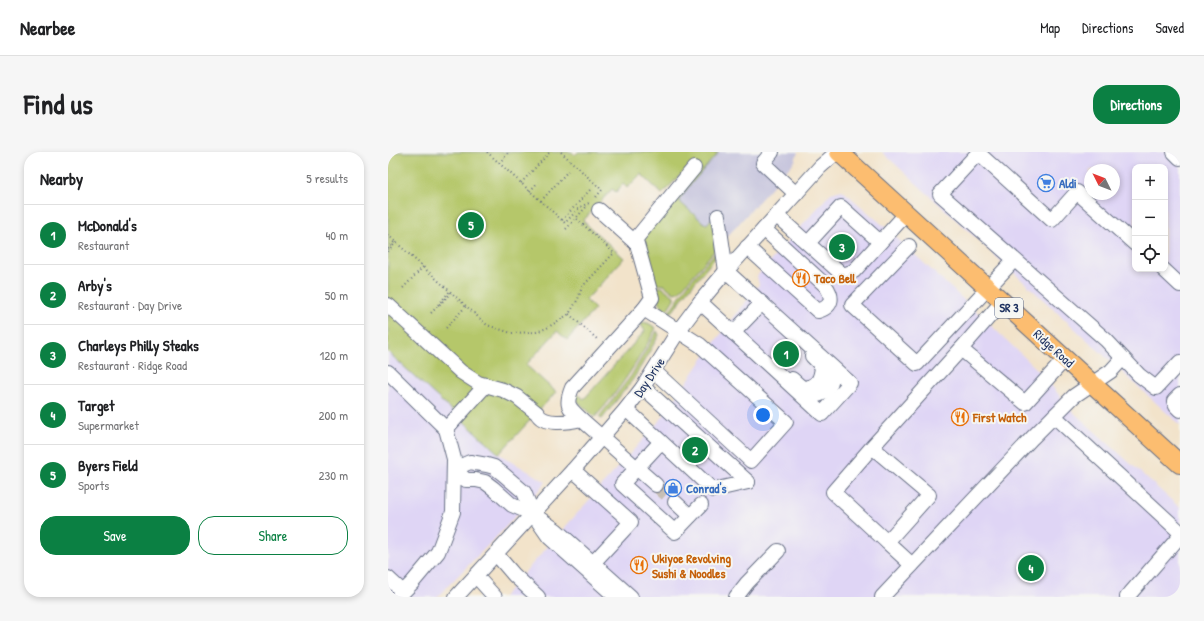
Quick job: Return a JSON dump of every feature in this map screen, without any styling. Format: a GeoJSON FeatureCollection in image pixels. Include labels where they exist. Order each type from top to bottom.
{"type":"FeatureCollection","features":[{"type":"Feature","properties":{"kind":"main road","name":"Ridge Road"},"geometry":{"type":"LineString","coordinates":[[838,152],[1002,302],[1179,460]]}},
{"type":"Feature","properties":{"kind":"street"},"geometry":{"type":"LineString","coordinates":[[772,152],[763,163],[796,194]]}},
{"type":"Feature","properties":{"kind":"street","name":"Day Drive"},"geometry":{"type":"LineString","coordinates":[[456,597],[602,438],[643,387],[679,330],[726,271],[820,167],[838,152]]}},
{"type":"Feature","properties":{"kind":"street"},"geometry":{"type":"LineString","coordinates":[[1132,241],[1077,192],[1052,220],[978,152],[940,194],[1106,340],[1139,376],[1156,388],[1180,362]]}},
{"type":"Feature","properties":{"kind":"street"},"geometry":{"type":"LineString","coordinates":[[1174,152],[1180,158]]}},
{"type":"Feature","properties":{"kind":"street"},"geometry":{"type":"LineString","coordinates":[[634,241],[694,168]]}},
{"type":"Feature","properties":{"kind":"street"},"geometry":{"type":"LineString","coordinates":[[595,206],[637,244],[652,298],[644,309],[572,388],[568,399],[569,408],[656,485]]}},
{"type":"Feature","properties":{"kind":"street"},"geometry":{"type":"LineString","coordinates":[[808,243],[841,207],[880,242]]}},
{"type":"Feature","properties":{"kind":"street"},"geometry":{"type":"LineString","coordinates":[[776,215],[843,275],[854,271],[906,214]]}},
{"type":"Feature","properties":{"kind":"street"},"geometry":{"type":"LineString","coordinates":[[700,302],[822,414],[850,384],[726,271],[718,216]]}},
{"type":"Feature","properties":{"kind":"street"},"geometry":{"type":"LineString","coordinates":[[747,247],[818,311],[831,301],[831,296],[825,285],[764,229]]}},
{"type":"Feature","properties":{"kind":"street"},"geometry":{"type":"LineString","coordinates":[[909,246],[852,305],[917,364],[1014,260]]}},
{"type":"Feature","properties":{"kind":"street"},"geometry":{"type":"LineString","coordinates":[[1166,272],[1180,285]]}},
{"type":"Feature","properties":{"kind":"street"},"geometry":{"type":"LineString","coordinates":[[912,565],[833,492],[1002,302]]}},
{"type":"Feature","properties":{"kind":"street"},"geometry":{"type":"LineString","coordinates":[[733,333],[762,303]]}},
{"type":"Feature","properties":{"kind":"street"},"geometry":{"type":"LineString","coordinates":[[388,305],[461,372],[478,382],[503,390],[517,397],[544,420],[570,422],[581,419]]}},
{"type":"Feature","properties":{"kind":"street"},"geometry":{"type":"LineString","coordinates":[[644,309],[679,330],[700,345],[786,422],[750,461],[654,371]]}},
{"type":"Feature","properties":{"kind":"street"},"geometry":{"type":"LineString","coordinates":[[749,348],[763,352],[802,388],[815,384],[821,377],[822,366],[775,322],[773,314]]}},
{"type":"Feature","properties":{"kind":"street"},"geometry":{"type":"LineString","coordinates":[[960,348],[1025,403],[1066,359]]}},
{"type":"Feature","properties":{"kind":"street"},"geometry":{"type":"LineString","coordinates":[[882,597],[1074,396],[1111,371],[1122,359]]}},
{"type":"Feature","properties":{"kind":"street"},"geometry":{"type":"LineString","coordinates":[[388,372],[446,429],[454,459],[453,512],[438,552],[400,594],[388,578]]}},
{"type":"Feature","properties":{"kind":"street"},"geometry":{"type":"LineString","coordinates":[[446,429],[486,385]]}},
{"type":"Feature","properties":{"kind":"street"},"geometry":{"type":"LineString","coordinates":[[626,409],[713,490],[748,482],[643,387]]}},
{"type":"Feature","properties":{"kind":"street"},"geometry":{"type":"LineString","coordinates":[[1180,395],[1174,401],[1180,410]]}},
{"type":"Feature","properties":{"kind":"street"},"geometry":{"type":"LineString","coordinates":[[1054,416],[1180,532]]}},
{"type":"Feature","properties":{"kind":"street"},"geometry":{"type":"LineString","coordinates":[[656,446],[622,484],[675,532],[701,504]]}},
{"type":"Feature","properties":{"kind":"street"},"geometry":{"type":"LineString","coordinates":[[872,447],[930,495],[886,542]]}},
{"type":"Feature","properties":{"kind":"street"},"geometry":{"type":"LineString","coordinates":[[454,469],[470,462],[487,465],[503,474],[524,492],[533,514],[549,537],[616,597]]}},
{"type":"Feature","properties":{"kind":"street"},"geometry":{"type":"LineString","coordinates":[[573,470],[631,522],[593,563]]}},
{"type":"Feature","properties":{"kind":"street"},"geometry":{"type":"LineString","coordinates":[[675,502],[690,516]]}},
{"type":"Feature","properties":{"kind":"street"},"geometry":{"type":"LineString","coordinates":[[533,514],[556,530],[631,597]]}},
{"type":"Feature","properties":{"kind":"street"},"geometry":{"type":"LineString","coordinates":[[1126,597],[1180,536]]}},
{"type":"Feature","properties":{"kind":"street"},"geometry":{"type":"LineString","coordinates":[[736,597],[747,583],[778,551]]}},
{"type":"Feature","properties":{"kind":"street"},"geometry":{"type":"LineString","coordinates":[[496,554],[514,575],[538,597]]}},
{"type":"Feature","properties":{"kind":"street"},"geometry":{"type":"LineString","coordinates":[[476,576],[495,597]]}},
{"type":"Feature","properties":{"kind":"path"},"geometry":{"type":"LineString","coordinates":[[487,152],[565,223],[580,207],[595,206]]}},
{"type":"Feature","properties":{"kind":"path"},"geometry":{"type":"LineString","coordinates":[[490,155],[493,152]]}},
{"type":"Feature","properties":{"kind":"path"},"geometry":{"type":"LineString","coordinates":[[499,163],[509,152]]}},
{"type":"Feature","properties":{"kind":"path"},"geometry":{"type":"LineString","coordinates":[[561,152],[602,190],[595,206],[576,218],[566,229]]}},
{"type":"Feature","properties":{"kind":"path"},"geometry":{"type":"LineString","coordinates":[[521,183],[549,153]]}},
{"type":"Feature","properties":{"kind":"path"},"geometry":{"type":"LineString","coordinates":[[541,201],[568,171]]}},
{"type":"Feature","properties":{"kind":"path"},"geometry":{"type":"LineString","coordinates":[[530,191],[538,182]]}},
{"type":"Feature","properties":{"kind":"path"},"geometry":{"type":"LineString","coordinates":[[562,220],[590,190]]}},
{"type":"Feature","properties":{"kind":"path"},"geometry":{"type":"LineString","coordinates":[[388,235],[487,325],[512,333],[536,332],[547,328],[569,314],[578,299],[582,287],[598,268],[614,253],[576,218]]}},
{"type":"Feature","properties":{"kind":"path"},"geometry":{"type":"LineString","coordinates":[[388,249],[396,242]]}},
{"type":"Feature","properties":{"kind":"path"},"geometry":{"type":"LineString","coordinates":[[388,252],[396,242]]}},
{"type":"Feature","properties":{"kind":"path"},"geometry":{"type":"LineString","coordinates":[[404,288],[423,267]]}},
{"type":"Feature","properties":{"kind":"path"},"geometry":{"type":"LineString","coordinates":[[431,313],[450,292]]}},
{"type":"Feature","properties":{"kind":"path"},"geometry":{"type":"LineString","coordinates":[[446,328],[466,306]]}},
{"type":"Feature","properties":{"kind":"path"},"geometry":{"type":"LineString","coordinates":[[569,314],[597,339]]}},
{"type":"Feature","properties":{"kind":"shaded area"},"geometry":{"type":"Polygon","coordinates":[[[714,152],[798,152],[795,161],[708,258],[659,218],[714,152]]]}},
{"type":"Feature","properties":{"kind":"shaded area"},"geometry":{"type":"Polygon","coordinates":[[[882,152],[1180,152],[1180,425],[882,152]]]}},
{"type":"Feature","properties":{"kind":"shaded area"},"geometry":{"type":"Polygon","coordinates":[[[842,190],[885,227],[979,314],[1043,375],[1072,411],[1180,508],[1180,597],[503,597],[661,419],[717,339],[759,285],[757,276],[831,193],[842,190]]]}},
{"type":"Feature","properties":{"kind":"shaded area"},"geometry":{"type":"Polygon","coordinates":[[[388,352],[499,454],[546,482],[502,531],[437,597],[388,597],[388,352]]]}},
{"type":"Feature","properties":{"kind":"green space"},"geometry":{"type":"Polygon","coordinates":[[[388,152],[572,152],[575,155],[578,152],[719,152],[689,186],[679,200],[704,223],[707,224],[712,218],[715,250],[679,292],[674,293],[664,285],[654,284],[641,242],[692,163],[662,194],[641,174],[627,188],[623,184],[616,192],[612,189],[583,221],[624,258],[586,300],[595,309],[567,340],[557,331],[526,365],[556,392],[499,454],[388,352],[388,152]]]}},
{"type":"Feature","properties":{"kind":"green space"},"geometry":{"type":"Polygon","coordinates":[[[715,253],[715,258],[673,311],[668,313],[690,282],[715,253]]]}},
{"type":"Feature","properties":{"kind":"green space"},"geometry":{"type":"Polygon","coordinates":[[[662,287],[674,296],[674,299],[665,313],[653,288],[662,287]]]}},
{"type":"Feature","properties":{"kind":"green space"},"geometry":{"type":"Polygon","coordinates":[[[641,322],[648,323],[656,328],[643,352],[613,396],[595,417],[578,402],[576,397],[579,395],[584,399],[645,331],[641,325],[641,322]]]}},
{"type":"Feature","properties":{"kind":"green space"},"geometry":{"type":"Polygon","coordinates":[[[657,331],[659,335],[634,378],[602,419],[599,417],[631,376],[657,331]]]}},
{"type":"Feature","properties":{"kind":"tunnel"},"geometry":{"type":"LineString","coordinates":[[656,485],[675,502]]}},
{"type":"Feature","properties":{"kind":"place","name":"Aldi"},"geometry":{"type":"Point","coordinates":[1046,183]}},
{"type":"Feature","properties":{"kind":"place","name":"Byers Field"},"geometry":{"type":"Point","coordinates":[471,225]}},
{"type":"Feature","properties":{"kind":"place","name":"Charleys Philly Steaks"},"geometry":{"type":"Point","coordinates":[842,247]}},
{"type":"Feature","properties":{"kind":"place","name":"Taco Bell"},"geometry":{"type":"Point","coordinates":[801,278]}},
{"type":"Feature","properties":{"kind":"place","name":"McDonald's"},"geometry":{"type":"Point","coordinates":[786,354]}},
{"type":"Feature","properties":{"kind":"place","name":"First Watch"},"geometry":{"type":"Point","coordinates":[960,417]}},
{"type":"Feature","properties":{"kind":"place","name":"Arby's"},"geometry":{"type":"Point","coordinates":[695,450]}},
{"type":"Feature","properties":{"kind":"place","name":"Conrad's"},"geometry":{"type":"Point","coordinates":[673,488]}},
{"type":"Feature","properties":{"kind":"place","name":"Ukiyoe Revolving Sushi & Noodles"},"geometry":{"type":"Point","coordinates":[639,565]}},
{"type":"Feature","properties":{"kind":"place","name":"Target"},"geometry":{"type":"Point","coordinates":[1031,568]}}]}
